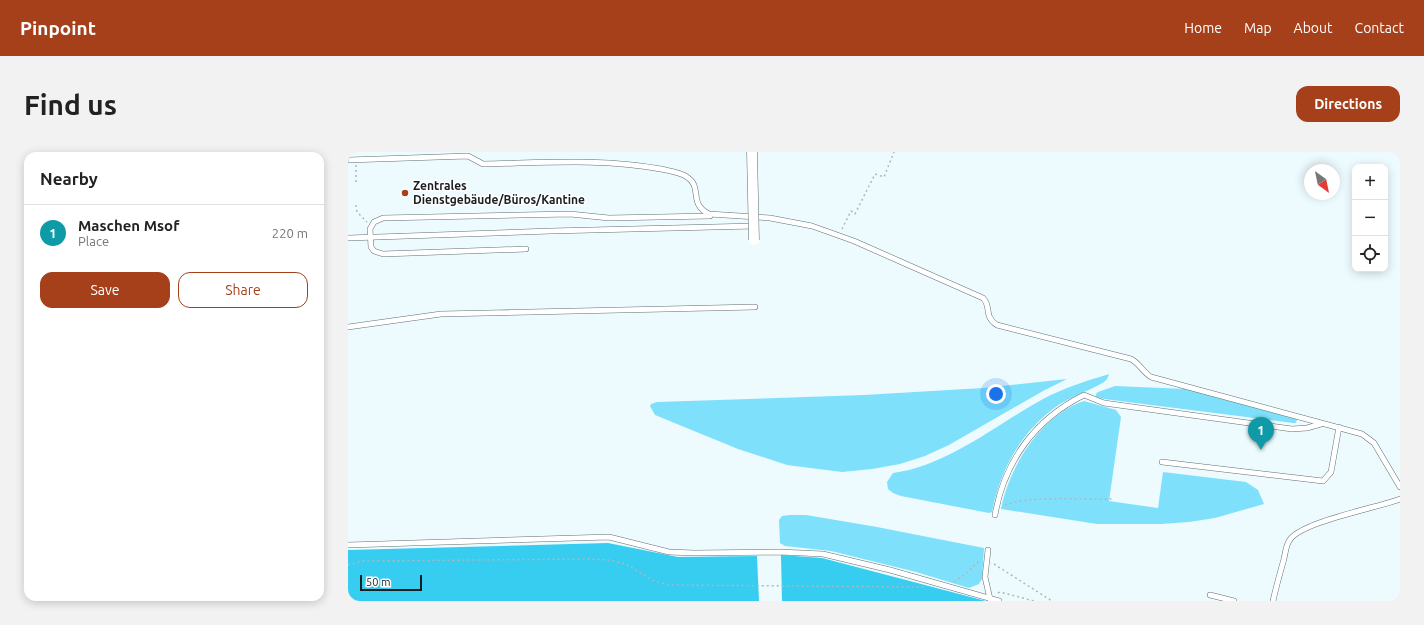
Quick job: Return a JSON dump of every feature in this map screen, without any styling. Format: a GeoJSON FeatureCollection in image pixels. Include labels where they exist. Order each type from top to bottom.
{"type":"FeatureCollection","features":[{"type":"Feature","properties":{"kind":"street"},"geometry":{"type":"LineString","coordinates":[[752,152],[754,240]]}},
{"type":"Feature","properties":{"kind":"lane"},"geometry":{"type":"LineString","coordinates":[[348,160],[468,156],[483,164],[588,163],[647,167],[680,173],[688,177],[694,183],[699,207],[702,211],[715,216]]}},
{"type":"Feature","properties":{"kind":"lane"},"geometry":{"type":"LineString","coordinates":[[526,250],[383,254],[374,251],[371,247],[371,226],[383,218],[570,214],[609,218],[741,216],[781,219],[812,226],[840,235],[983,298],[986,301],[989,319],[997,325],[1131,359],[1151,377],[1362,434],[1374,443],[1400,487]]}},
{"type":"Feature","properties":{"kind":"lane"},"geometry":{"type":"LineString","coordinates":[[348,238],[754,226]]}},
{"type":"Feature","properties":{"kind":"lane"},"geometry":{"type":"LineString","coordinates":[[348,327],[441,314],[755,307]]}},
{"type":"Feature","properties":{"kind":"lane"},"geometry":{"type":"LineString","coordinates":[[995,515],[998,498],[1008,470],[1032,434],[1054,414],[1084,396],[1104,403],[1292,429],[1307,428],[1322,424]]}},
{"type":"Feature","properties":{"kind":"lane"},"geometry":{"type":"LineString","coordinates":[[1162,462],[1323,481],[1331,472],[1339,427]]}},
{"type":"Feature","properties":{"kind":"lane"},"geometry":{"type":"LineString","coordinates":[[1273,601],[1289,541],[1297,533],[1338,517],[1387,505],[1400,500]]}},
{"type":"Feature","properties":{"kind":"lane"},"geometry":{"type":"LineString","coordinates":[[348,545],[609,537],[669,552],[780,552],[823,554],[890,570],[999,601]]}},
{"type":"Feature","properties":{"kind":"lane"},"geometry":{"type":"LineString","coordinates":[[988,551],[985,577],[990,599]]}},
{"type":"Feature","properties":{"kind":"lane"},"geometry":{"type":"LineString","coordinates":[[1210,594],[1234,601]]}},
{"type":"Feature","properties":{"kind":"path"},"geometry":{"type":"LineString","coordinates":[[840,235],[851,211],[855,214],[875,174],[884,177],[894,152]]}},
{"type":"Feature","properties":{"kind":"path"},"geometry":{"type":"LineString","coordinates":[[355,160],[356,183]]}},
{"type":"Feature","properties":{"kind":"path"},"geometry":{"type":"LineString","coordinates":[[356,205],[357,212],[371,226]]}},
{"type":"Feature","properties":{"kind":"path"},"geometry":{"type":"LineString","coordinates":[[996,508],[1020,501],[1112,499]]}},
{"type":"Feature","properties":{"kind":"path"},"geometry":{"type":"LineString","coordinates":[[949,582],[954,582],[964,575],[988,551]]}},
{"type":"Feature","properties":{"kind":"path"},"geometry":{"type":"LineString","coordinates":[[988,551],[990,560],[994,565],[1052,601]]}},
{"type":"Feature","properties":{"kind":"path"},"geometry":{"type":"LineString","coordinates":[[348,565],[363,561],[589,558],[626,564],[652,580],[668,585],[923,587],[928,586],[933,582]]}},
{"type":"Feature","properties":{"kind":"path"},"geometry":{"type":"LineString","coordinates":[[990,599],[1000,592],[1034,601]]}},
{"type":"Feature","properties":{"kind":"shaded area"},"geometry":{"type":"Polygon","coordinates":[[[1109,374],[1104,382],[1053,409],[1030,430],[1021,442],[1006,468],[1000,482],[992,512],[989,513],[901,496],[888,489],[887,482],[893,473],[914,469],[933,462],[971,443],[1025,409],[1051,395],[1109,374]]]}},
{"type":"Feature","properties":{"kind":"shaded area"},"geometry":{"type":"Polygon","coordinates":[[[1067,379],[1043,391],[949,445],[925,456],[900,464],[842,472],[787,465],[738,449],[655,415],[650,406],[651,404],[657,402],[864,395],[983,388],[1067,379]]]}},
{"type":"Feature","properties":{"kind":"shaded area"},"geometry":{"type":"Polygon","coordinates":[[[1115,386],[1186,389],[1297,419],[1296,423],[1293,423],[1096,397],[1098,392],[1115,386]]]}},
{"type":"Feature","properties":{"kind":"shaded area"},"geometry":{"type":"Polygon","coordinates":[[[1084,401],[1116,410],[1121,417],[1109,501],[1158,508],[1163,472],[1246,482],[1258,490],[1264,504],[1215,518],[1161,524],[1097,524],[1001,509],[1011,476],[1029,444],[1054,418],[1068,408],[1084,401]]]}},
{"type":"Feature","properties":{"kind":"shaded area"},"geometry":{"type":"Polygon","coordinates":[[[806,515],[877,527],[984,548],[982,579],[979,584],[969,588],[916,572],[831,551],[785,546],[780,543],[779,520],[782,516],[806,515]]]}},
{"type":"Feature","properties":{"kind":"shaded area"},"geometry":{"type":"Polygon","coordinates":[[[608,543],[678,557],[757,556],[759,601],[348,601],[348,550],[608,543]]]}},
{"type":"Feature","properties":{"kind":"shaded area"},"geometry":{"type":"Polygon","coordinates":[[[781,555],[822,558],[986,601],[782,601],[781,555]]]}},
{"type":"Feature","properties":{"kind":"place","name":"Zentrales Dienstgebäude/Büros/Kantine"},"geometry":{"type":"Point","coordinates":[405,193]}},
{"type":"Feature","properties":{"kind":"place","name":"Maschen Msof"},"geometry":{"type":"Point","coordinates":[1261,450]}}]}
